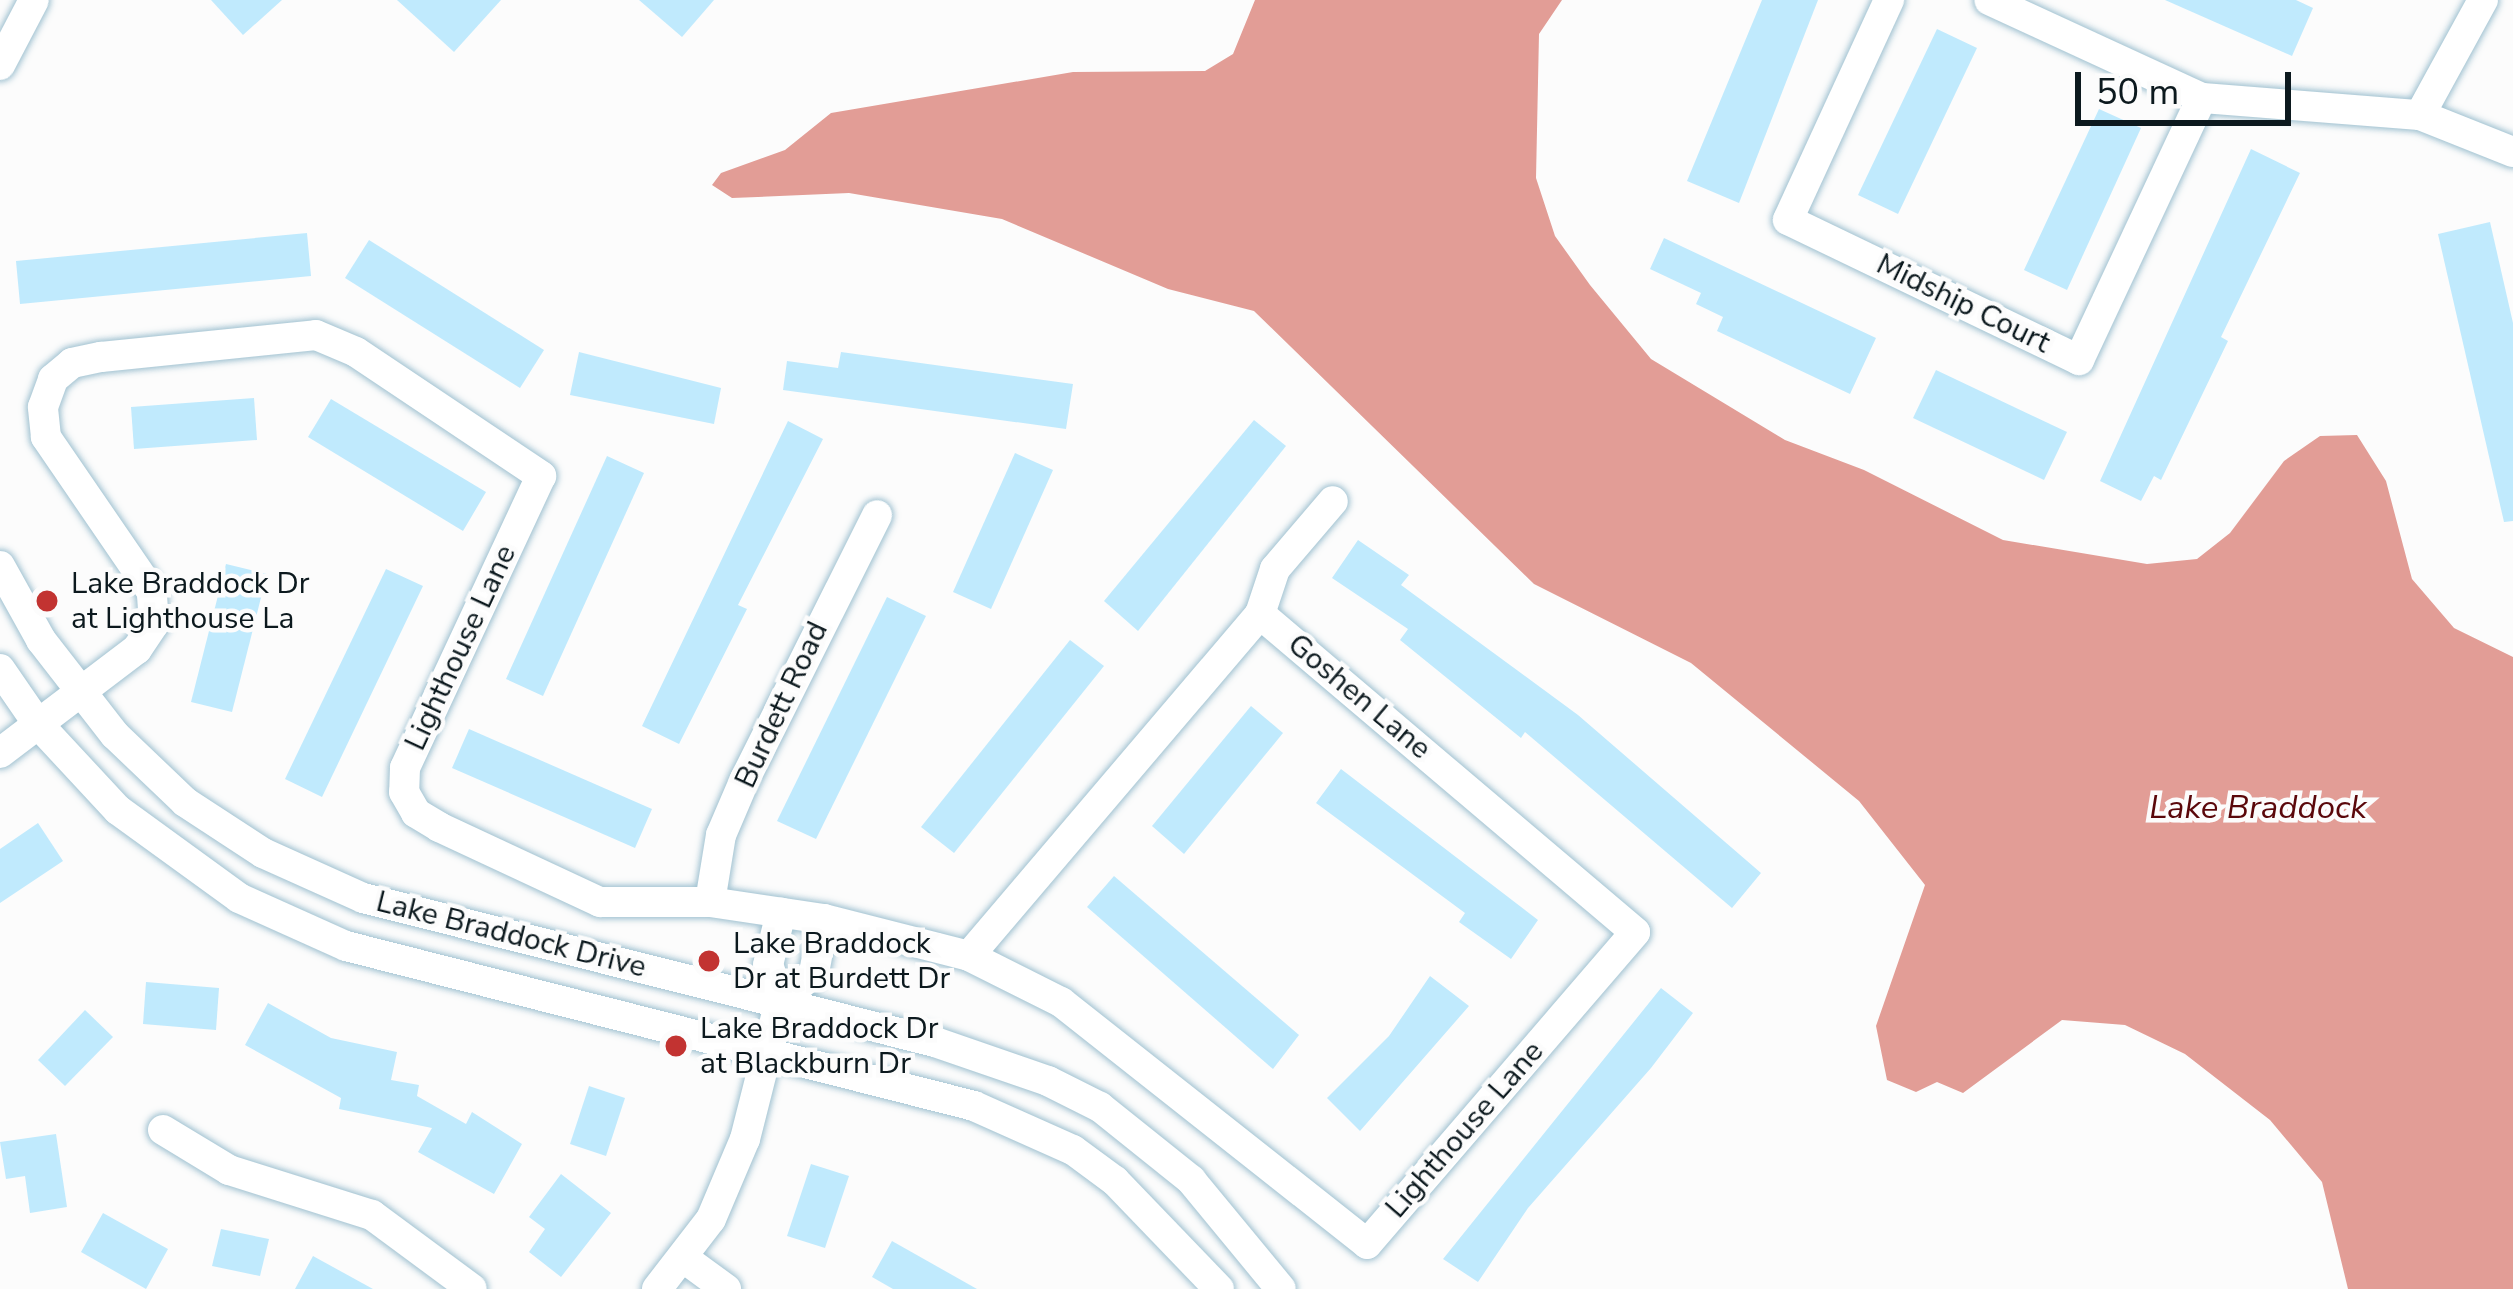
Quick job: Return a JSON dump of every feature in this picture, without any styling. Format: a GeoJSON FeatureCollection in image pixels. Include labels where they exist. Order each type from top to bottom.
{"type":"FeatureCollection","features":[{"type":"Feature","properties":{"kind":"street"},"geometry":{"type":"LineString","coordinates":[[0,65],[34,0]]}},
{"type":"Feature","properties":{"kind":"street","name":"Midship Court"},"geometry":{"type":"LineString","coordinates":[[1889,0],[1788,220],[2079,359],[2202,98]]}},
{"type":"Feature","properties":{"kind":"street"},"geometry":{"type":"LineString","coordinates":[[1989,0],[2202,98],[2420,115],[2513,152]]}},
{"type":"Feature","properties":{"kind":"street"},"geometry":{"type":"LineString","coordinates":[[2420,115],[2483,0]]}},
{"type":"Feature","properties":{"kind":"street","name":"Lighthouse Lane"},"geometry":{"type":"LineString","coordinates":[[0,753],[137,649],[154,624],[152,592],[46,436],[43,407],[53,379],[72,363],[101,357],[316,335],[356,352],[542,476],[405,768],[404,792],[416,813],[601,902],[710,902],[824,919],[969,956],[1061,1002],[1367,1244],[1635,932]]}},
{"type":"Feature","properties":{"kind":"street"},"geometry":{"type":"LineString","coordinates":[[1260,614],[1276,569],[1333,501]]}},
{"type":"Feature","properties":{"kind":"street","name":"Burdett Road"},"geometry":{"type":"LineString","coordinates":[[710,902],[721,835],[745,779],[877,515]]}},
{"type":"Feature","properties":{"kind":"street","name":"Lake Braddock Drive"},"geometry":{"type":"LineString","coordinates":[[0,566],[79,693],[185,802],[317,879],[431,916],[991,1058],[1100,1107],[1191,1180],[1281,1289]]}},
{"type":"Feature","properties":{"kind":"street","name":"Goshen Lane"},"geometry":{"type":"LineString","coordinates":[[969,956],[1260,614],[1635,932]]}},
{"type":"Feature","properties":{"kind":"street","name":"Lake Braddock Drive"},"geometry":{"type":"LineString","coordinates":[[0,669],[38,724],[153,842],[296,926],[418,965],[974,1106],[1073,1150],[1156,1217],[1220,1289]]}},
{"type":"Feature","properties":{"kind":"street"},"geometry":{"type":"LineString","coordinates":[[657,1289],[685,1259],[729,1179],[780,1001],[768,965],[782,913]]}},
{"type":"Feature","properties":{"kind":"street"},"geometry":{"type":"LineString","coordinates":[[780,1001],[814,973],[824,919]]}},
{"type":"Feature","properties":{"kind":"street"},"geometry":{"type":"LineString","coordinates":[[163,1130],[230,1170],[372,1215],[472,1289]]}},
{"type":"Feature","properties":{"kind":"street"},"geometry":{"type":"LineString","coordinates":[[685,1259],[725,1289]]}},
{"type":"Feature","properties":{"kind":"water","name":"Lake Braddock"},"geometry":{"type":"Polygon","coordinates":[[[1255,0],[1562,0],[1539,34],[1536,178],[1555,236],[1590,285],[1651,359],[1785,440],[1864,470],[2003,540],[2147,564],[2197,559],[2230,533],[2284,461],[2320,436],[2357,435],[2386,481],[2412,579],[2454,628],[2513,657],[2513,1289],[2348,1289],[2322,1182],[2270,1120],[2185,1054],[2125,1025],[2062,1020],[1963,1093],[1937,1082],[1916,1092],[1887,1080],[1876,1026],[1925,885],[1859,801],[1691,663],[1534,584],[1254,311],[1168,289],[1002,219],[849,193],[732,198],[712,185],[721,173],[785,150],[831,113],[1073,72],[1205,71],[1233,54],[1255,0]]]}},
{"type":"Feature","properties":{"kind":"building"},"geometry":{"type":"Polygon","coordinates":[[[211,0],[282,0],[243,35],[211,0]]]}},
{"type":"Feature","properties":{"kind":"building"},"geometry":{"type":"Polygon","coordinates":[[[397,0],[501,0],[454,52],[397,0]]]}},
{"type":"Feature","properties":{"kind":"building"},"geometry":{"type":"Polygon","coordinates":[[[639,0],[714,0],[682,37],[639,0]]]}},
{"type":"Feature","properties":{"kind":"building"},"geometry":{"type":"Polygon","coordinates":[[[1762,0],[1818,0],[1739,203],[1687,181],[1762,0]]]}},
{"type":"Feature","properties":{"kind":"building"},"geometry":{"type":"Polygon","coordinates":[[[2165,0],[2296,0],[2313,8],[2292,56],[2165,0]]]}},
{"type":"Feature","properties":{"kind":"building"},"geometry":{"type":"Polygon","coordinates":[[[1937,29],[1977,48],[1898,214],[1858,195],[1937,29]]]}},
{"type":"Feature","properties":{"kind":"building"},"geometry":{"type":"Polygon","coordinates":[[[2099,109],[2141,128],[2067,290],[2024,270],[2099,109]]]}},
{"type":"Feature","properties":{"kind":"building"},"geometry":{"type":"Polygon","coordinates":[[[2251,149],[2300,173],[2221,337],[2228,341],[2161,480],[2154,476],[2141,501],[2100,481],[2251,149]]]}},
{"type":"Feature","properties":{"kind":"building"},"geometry":{"type":"Polygon","coordinates":[[[2490,222],[2513,323],[2513,521],[2504,522],[2438,234],[2490,222]]]}},
{"type":"Feature","properties":{"kind":"building"},"geometry":{"type":"Polygon","coordinates":[[[307,233],[311,276],[20,304],[16,261],[307,233]]]}},
{"type":"Feature","properties":{"kind":"building"},"geometry":{"type":"Polygon","coordinates":[[[1664,238],[1876,338],[1850,394],[1717,331],[1723,317],[1696,304],[1701,293],[1650,269],[1664,238]]]}},
{"type":"Feature","properties":{"kind":"building"},"geometry":{"type":"Polygon","coordinates":[[[369,240],[544,350],[520,388],[345,278],[369,240]]]}},
{"type":"Feature","properties":{"kind":"building"},"geometry":{"type":"Polygon","coordinates":[[[579,352],[721,388],[714,424],[570,395],[579,352]]]}},
{"type":"Feature","properties":{"kind":"building"},"geometry":{"type":"Polygon","coordinates":[[[841,352],[1073,384],[1066,429],[783,390],[787,361],[838,368],[841,352]]]}},
{"type":"Feature","properties":{"kind":"building"},"geometry":{"type":"Polygon","coordinates":[[[1936,370],[2067,432],[2044,480],[1913,418],[1936,370]]]}},
{"type":"Feature","properties":{"kind":"building"},"geometry":{"type":"Polygon","coordinates":[[[254,398],[257,440],[134,449],[131,407],[254,398]]]}},
{"type":"Feature","properties":{"kind":"building"},"geometry":{"type":"Polygon","coordinates":[[[331,399],[486,492],[463,531],[308,437],[331,399]]]}},
{"type":"Feature","properties":{"kind":"building"},"geometry":{"type":"Polygon","coordinates":[[[1254,420],[1286,446],[1138,631],[1104,601],[1254,420]]]}},
{"type":"Feature","properties":{"kind":"building"},"geometry":{"type":"Polygon","coordinates":[[[788,421],[823,439],[738,605],[747,609],[679,744],[642,726],[788,421]]]}},
{"type":"Feature","properties":{"kind":"building"},"geometry":{"type":"Polygon","coordinates":[[[1015,453],[1053,470],[991,609],[953,592],[1015,453]]]}},
{"type":"Feature","properties":{"kind":"building"},"geometry":{"type":"Polygon","coordinates":[[[607,456],[644,473],[543,696],[506,679],[607,456]]]}},
{"type":"Feature","properties":{"kind":"building"},"geometry":{"type":"Polygon","coordinates":[[[1358,540],[1409,575],[1401,585],[1578,715],[1761,873],[1732,908],[1525,732],[1521,738],[1400,640],[1408,629],[1332,578],[1358,540]]]}},
{"type":"Feature","properties":{"kind":"building"},"geometry":{"type":"Polygon","coordinates":[[[226,564],[267,574],[232,712],[191,702],[226,564]]]}},
{"type":"Feature","properties":{"kind":"building"},"geometry":{"type":"Polygon","coordinates":[[[386,569],[423,586],[322,797],[285,779],[386,569]]]}},
{"type":"Feature","properties":{"kind":"building"},"geometry":{"type":"Polygon","coordinates":[[[887,597],[926,616],[816,839],[777,821],[887,597]]]}},
{"type":"Feature","properties":{"kind":"building"},"geometry":{"type":"Polygon","coordinates":[[[1070,640],[1104,666],[954,853],[921,827],[1070,640]]]}},
{"type":"Feature","properties":{"kind":"building"},"geometry":{"type":"Polygon","coordinates":[[[1251,706],[1283,733],[1184,854],[1152,826],[1251,706]]]}},
{"type":"Feature","properties":{"kind":"building"},"geometry":{"type":"Polygon","coordinates":[[[469,729],[652,809],[635,848],[452,768],[469,729]]]}},
{"type":"Feature","properties":{"kind":"building"},"geometry":{"type":"Polygon","coordinates":[[[1341,769],[1538,920],[1511,959],[1459,922],[1465,913],[1316,803],[1341,769]]]}},
{"type":"Feature","properties":{"kind":"building"},"geometry":{"type":"Polygon","coordinates":[[[38,823],[63,861],[0,903],[0,849],[38,823]]]}},
{"type":"Feature","properties":{"kind":"building"},"geometry":{"type":"Polygon","coordinates":[[[1114,876],[1299,1035],[1273,1069],[1087,907],[1114,876]]]}},
{"type":"Feature","properties":{"kind":"building"},"geometry":{"type":"Polygon","coordinates":[[[1430,976],[1469,1006],[1360,1131],[1327,1098],[1389,1036],[1430,976]]]}},
{"type":"Feature","properties":{"kind":"building"},"geometry":{"type":"Polygon","coordinates":[[[146,982],[219,988],[216,1030],[143,1024],[146,982]]]}},
{"type":"Feature","properties":{"kind":"building"},"geometry":{"type":"Polygon","coordinates":[[[1661,988],[1693,1013],[1651,1068],[1528,1208],[1478,1282],[1443,1259],[1661,988]]]}},
{"type":"Feature","properties":{"kind":"building"},"geometry":{"type":"Polygon","coordinates":[[[268,1003],[331,1038],[397,1052],[391,1080],[419,1085],[417,1096],[466,1124],[472,1112],[522,1144],[494,1194],[418,1152],[432,1128],[339,1109],[341,1098],[245,1045],[268,1003]]]}},
{"type":"Feature","properties":{"kind":"building"},"geometry":{"type":"Polygon","coordinates":[[[85,1010],[113,1037],[65,1086],[38,1060],[85,1010]]]}},
{"type":"Feature","properties":{"kind":"building"},"geometry":{"type":"Polygon","coordinates":[[[589,1086],[625,1098],[606,1156],[570,1144],[589,1086]]]}},
{"type":"Feature","properties":{"kind":"building"},"geometry":{"type":"Polygon","coordinates":[[[56,1134],[67,1207],[30,1213],[25,1176],[6,1179],[0,1142],[56,1134]]]}},
{"type":"Feature","properties":{"kind":"building"},"geometry":{"type":"Polygon","coordinates":[[[811,1164],[849,1176],[825,1248],[787,1236],[811,1164]]]}},
{"type":"Feature","properties":{"kind":"building"},"geometry":{"type":"Polygon","coordinates":[[[561,1174],[611,1213],[561,1277],[529,1252],[545,1229],[529,1217],[561,1174]]]}},
{"type":"Feature","properties":{"kind":"building"},"geometry":{"type":"Polygon","coordinates":[[[103,1213],[168,1249],[146,1289],[81,1252],[103,1213]]]}},
{"type":"Feature","properties":{"kind":"building"},"geometry":{"type":"Polygon","coordinates":[[[221,1229],[269,1239],[260,1276],[212,1266],[221,1229]]]}},
{"type":"Feature","properties":{"kind":"building"},"geometry":{"type":"Polygon","coordinates":[[[892,1241],[977,1289],[893,1289],[872,1277],[892,1241]]]}},
{"type":"Feature","properties":{"kind":"building"},"geometry":{"type":"Polygon","coordinates":[[[313,1256],[373,1289],[295,1289],[313,1256]]]}},
{"type":"Feature","properties":{"kind":"place","name":"Lake Braddock Dr at Lighthouse La"},"geometry":{"type":"Point","coordinates":[47,601]}},
{"type":"Feature","properties":{"kind":"place","name":"Lake Braddock Dr at Burdett Dr"},"geometry":{"type":"Point","coordinates":[709,961]}},
{"type":"Feature","properties":{"kind":"place","name":"Lake Braddock Dr at Blackburn Dr"},"geometry":{"type":"Point","coordinates":[676,1046]}}]}
